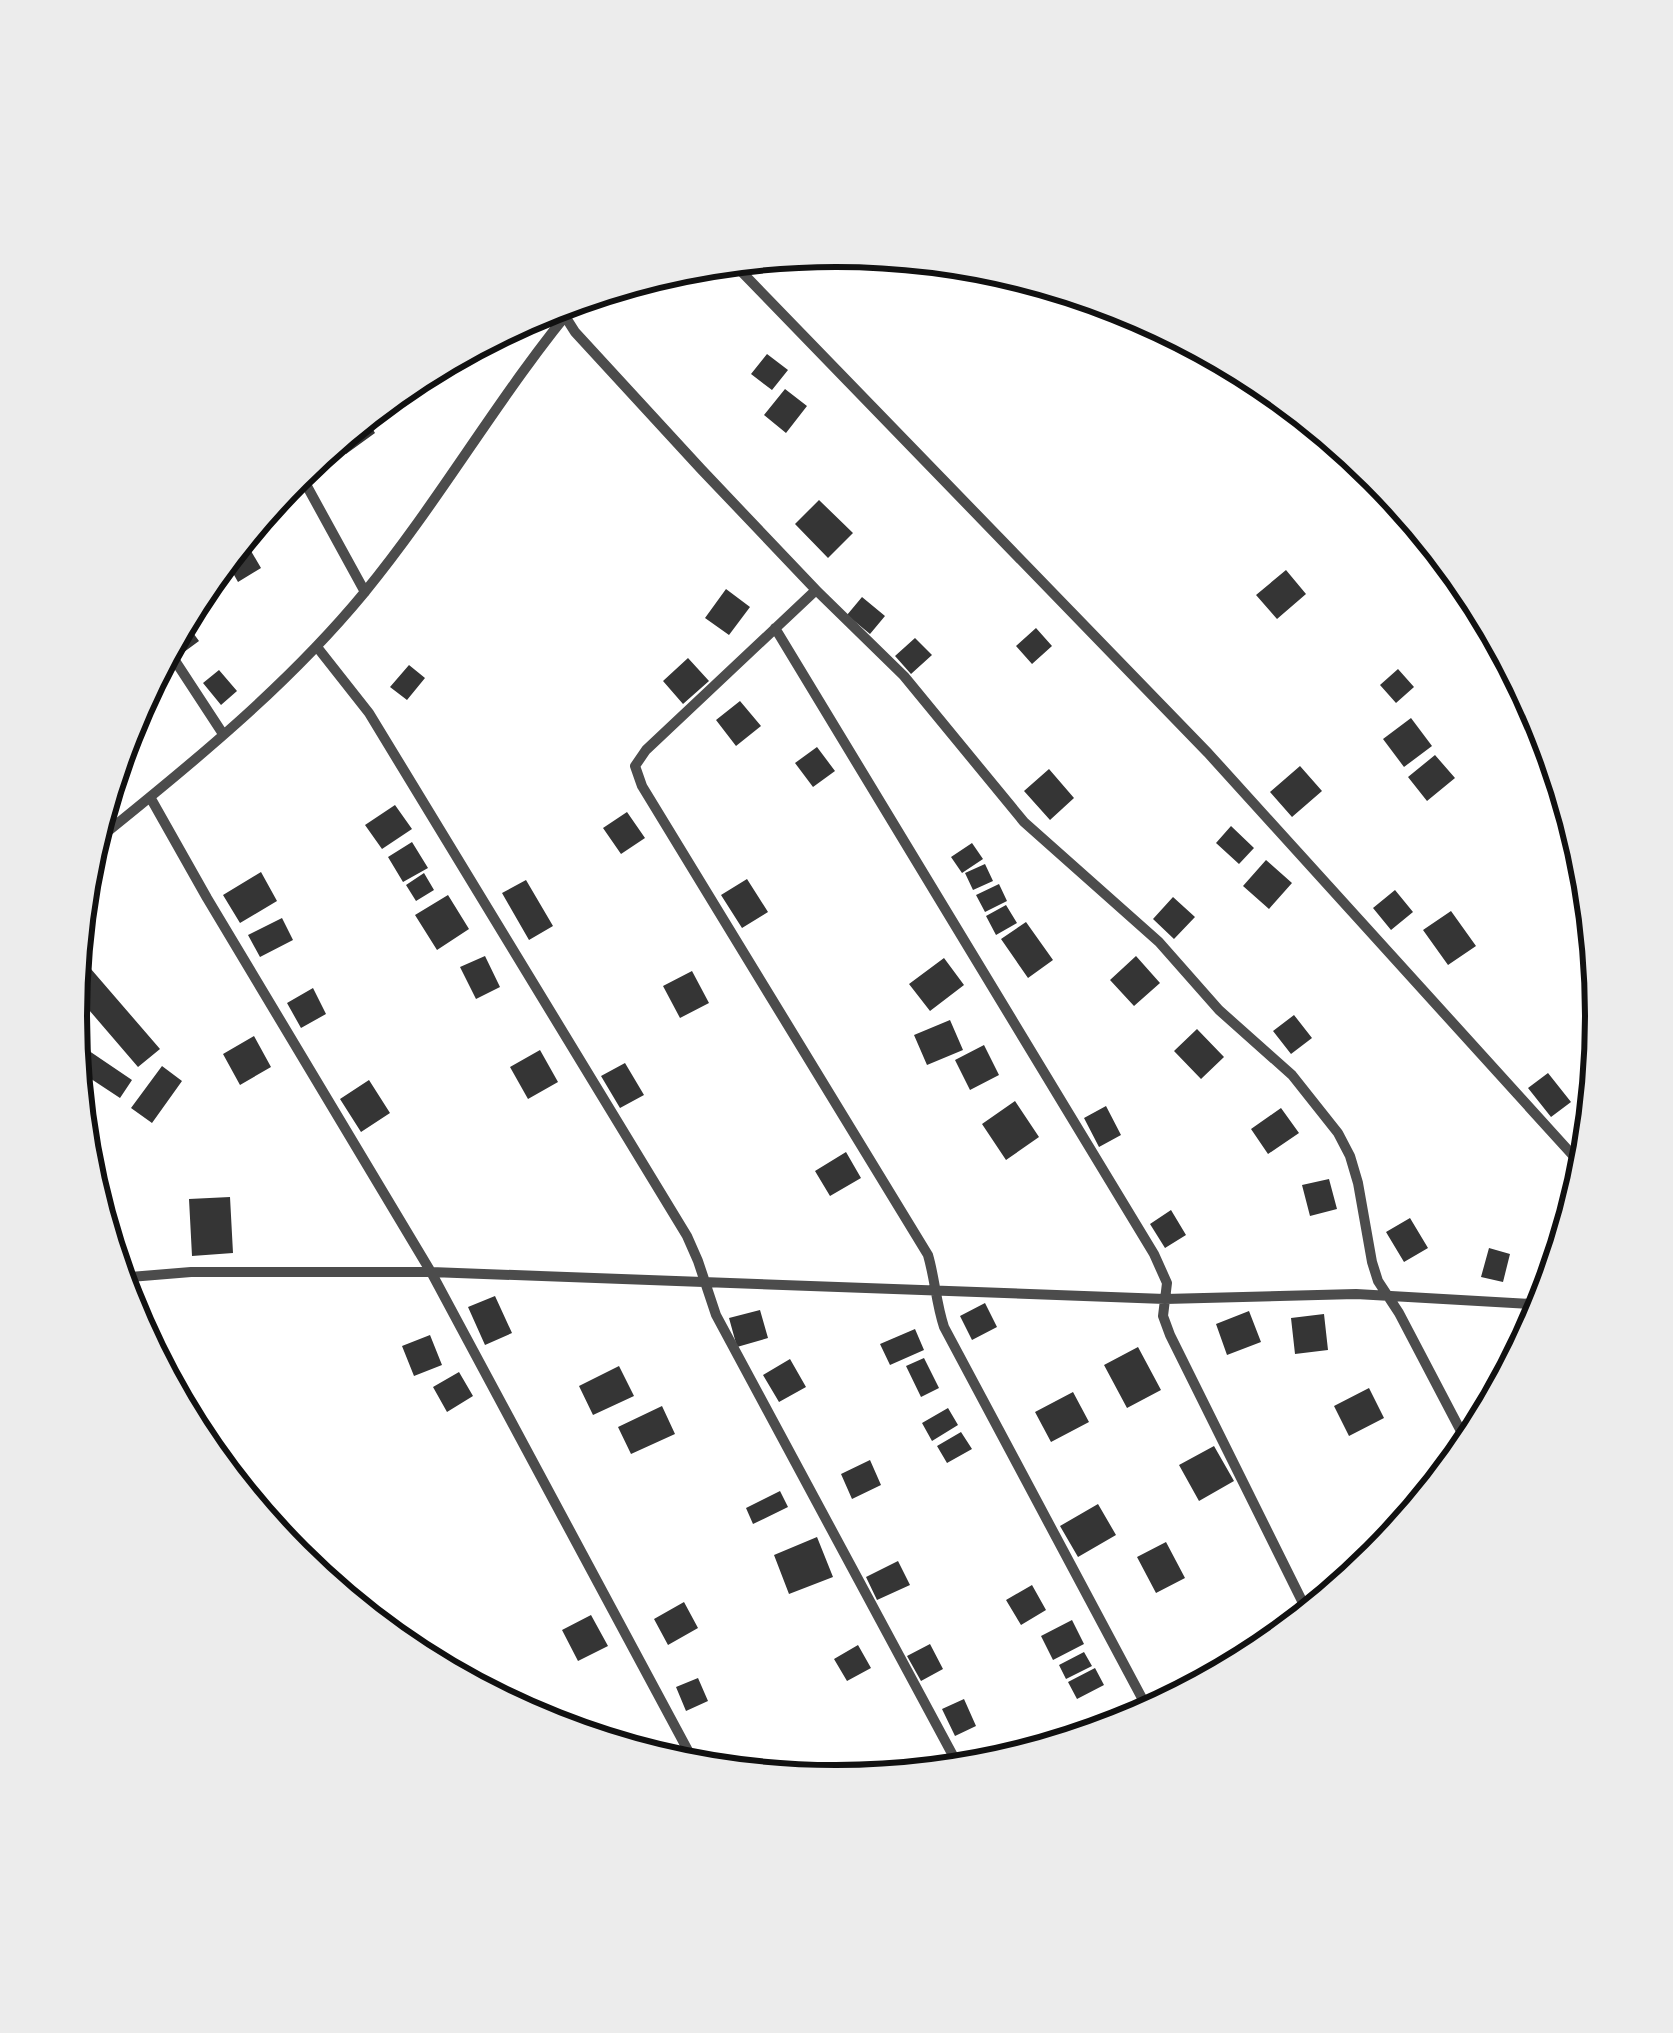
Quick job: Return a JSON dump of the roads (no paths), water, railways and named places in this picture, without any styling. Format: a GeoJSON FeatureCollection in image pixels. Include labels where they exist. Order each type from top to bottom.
{"type":"FeatureCollection","features":[{"type":"Feature","properties":{"kind":"street"},"geometry":{"type":"LineString","coordinates":[[743,273],[1208,753],[1573,1156]]}},
{"type":"Feature","properties":{"kind":"street"},"geometry":{"type":"LineString","coordinates":[[566,318],[701,469],[935,710],[1024,822],[1159,941],[1219,1010],[1292,1075],[1338,1133],[1350,1156],[1372,1262],[1461,1431]]}},
{"type":"Feature","properties":{"kind":"street"},"geometry":{"type":"LineString","coordinates":[[112,828],[317,647],[365,592],[561,320]]}},
{"type":"Feature","properties":{"kind":"street"},"geometry":{"type":"LineString","coordinates":[[307,487],[365,592]]}},
{"type":"Feature","properties":{"kind":"street"},"geometry":{"type":"LineString","coordinates":[[816,590],[646,750],[635,766],[642,786],[928,1255],[944,1328],[1142,1700]]}},
{"type":"Feature","properties":{"kind":"street"},"geometry":{"type":"LineString","coordinates":[[775,628],[1154,1254],[1167,1283],[1163,1316],[1169,1335],[1303,1603]]}},
{"type":"Feature","properties":{"kind":"street"},"geometry":{"type":"LineString","coordinates":[[317,647],[382,733],[687,1236],[716,1315],[954,1757]]}},
{"type":"Feature","properties":{"kind":"street"},"geometry":{"type":"LineString","coordinates":[[176,662],[223,734]]}},
{"type":"Feature","properties":{"kind":"street"},"geometry":{"type":"LineString","coordinates":[[150,796],[431,1272],[689,1752]]}},
{"type":"Feature","properties":{"kind":"street"},"geometry":{"type":"LineString","coordinates":[[134,1277],[191,1272],[431,1272],[1165,1299],[1356,1294],[1529,1304]]}}]}
